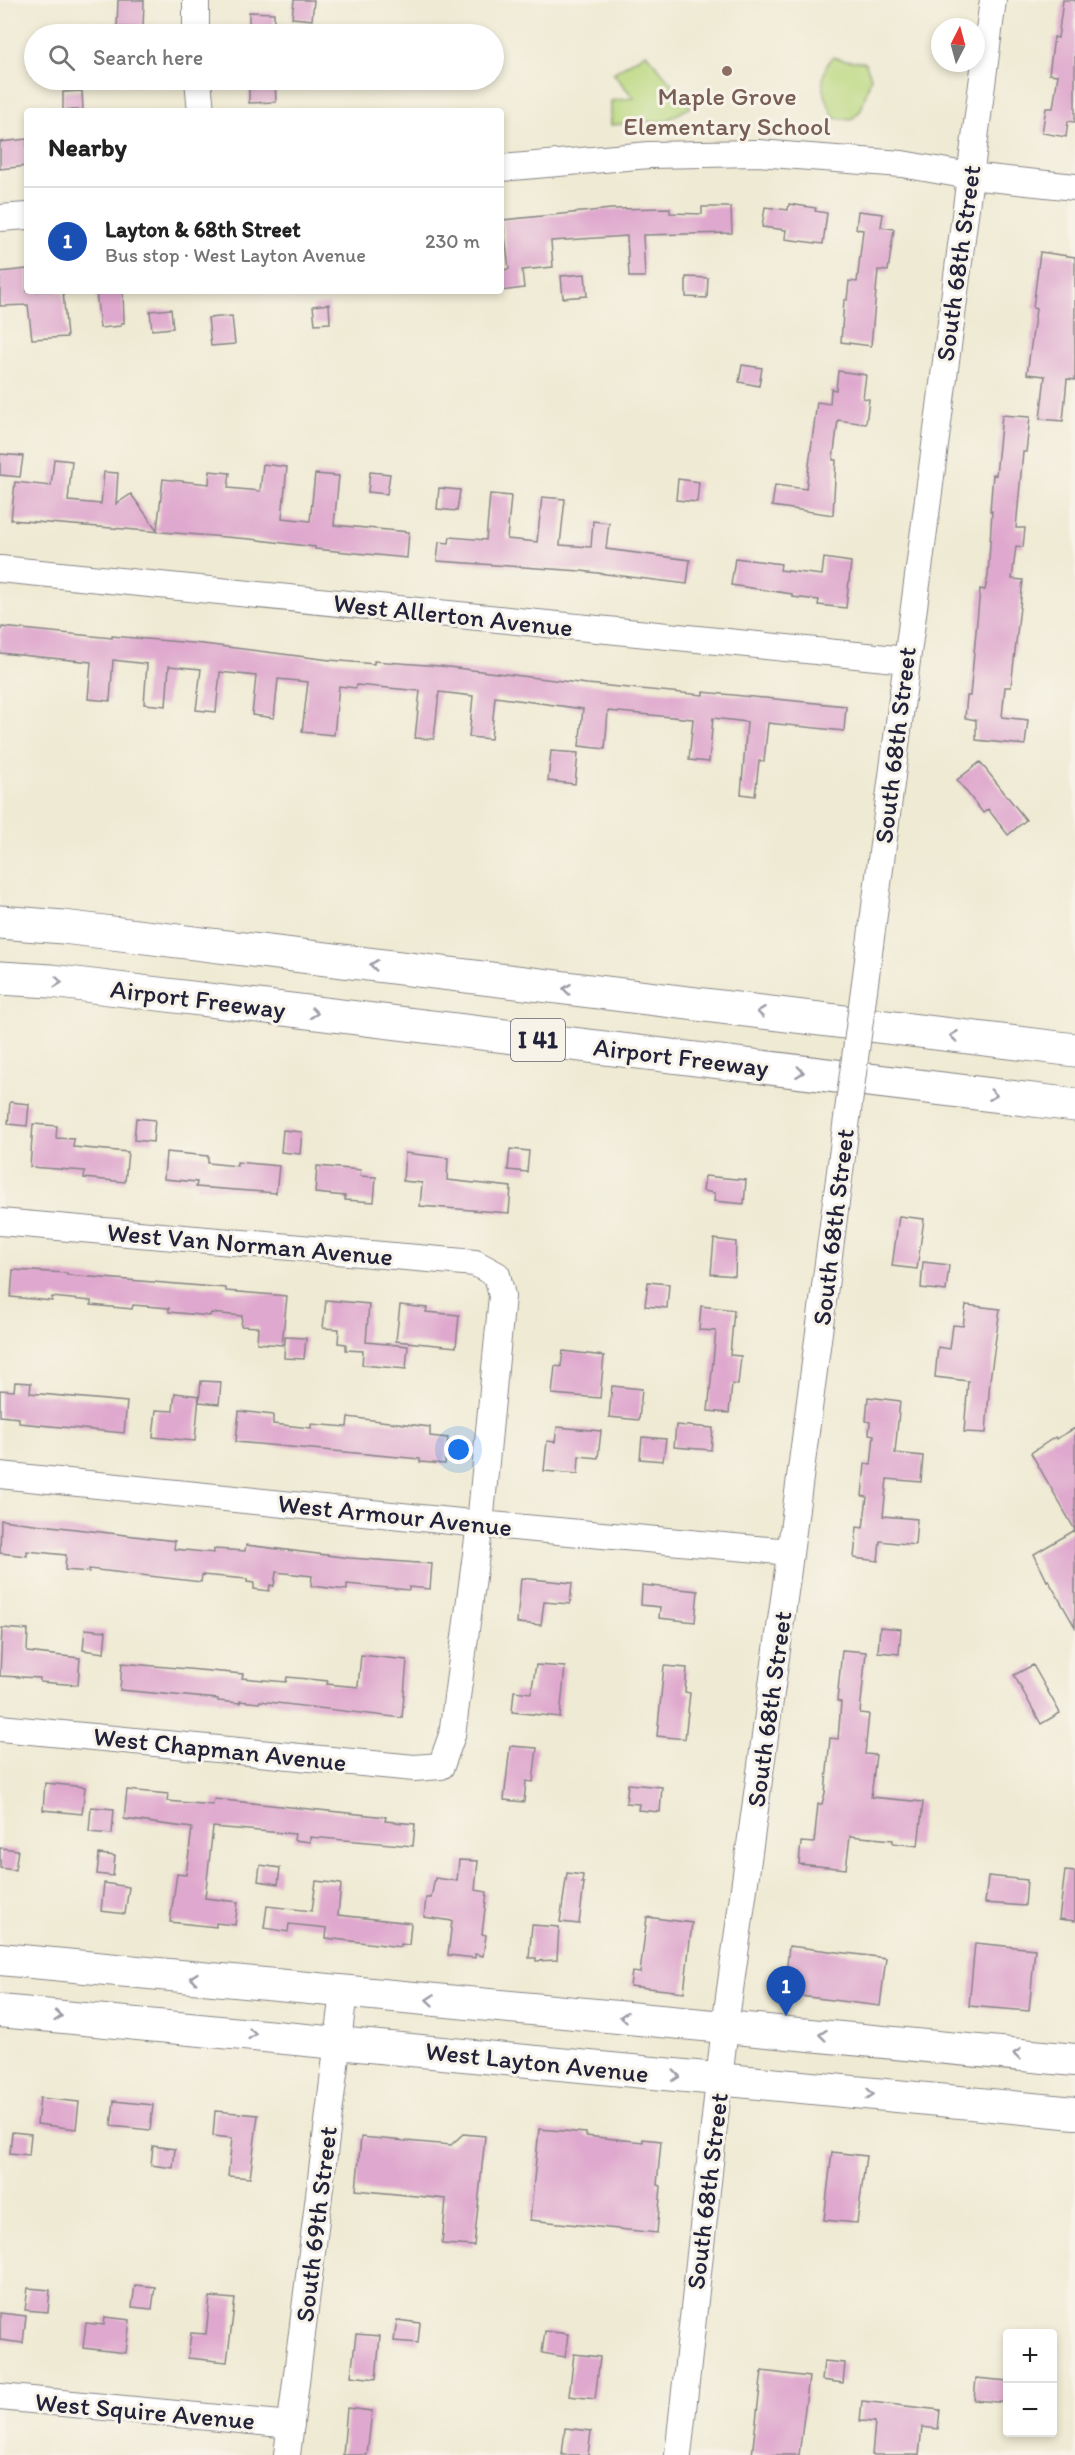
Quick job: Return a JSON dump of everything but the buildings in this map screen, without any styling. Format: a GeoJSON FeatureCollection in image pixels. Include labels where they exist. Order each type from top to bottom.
{"type":"FeatureCollection","features":[{"type":"Feature","properties":{"kind":"highway","name":"I 41"},"geometry":{"type":"LineString","coordinates":[[0,922],[63,927],[1075,1050]]}},
{"type":"Feature","properties":{"kind":"highway","name":"Airport Freeway"},"geometry":{"type":"LineString","coordinates":[[0,978],[63,982],[1075,1105]]}},
{"type":"Feature","properties":{"kind":"main road","name":"West Layton Avenue"},"geometry":{"type":"LineString","coordinates":[[0,1959],[1075,2060]]}},
{"type":"Feature","properties":{"kind":"main road","name":"West Layton Avenue"},"geometry":{"type":"LineString","coordinates":[[0,2011],[1075,2113]]}},
{"type":"Feature","properties":{"kind":"street"},"geometry":{"type":"LineString","coordinates":[[196,0],[196,24]]}},
{"type":"Feature","properties":{"kind":"street","name":"South 68th Street"},"geometry":{"type":"LineString","coordinates":[[678,2455],[725,2026],[790,1552],[993,0]]}},
{"type":"Feature","properties":{"kind":"street"},"geometry":{"type":"LineString","coordinates":[[199,90],[201,108]]}},
{"type":"Feature","properties":{"kind":"street"},"geometry":{"type":"LineString","coordinates":[[504,168],[649,155],[758,153],[902,164],[970,176],[1075,187]]}},
{"type":"Feature","properties":{"kind":"street"},"geometry":{"type":"LineString","coordinates":[[0,218],[24,216]]}},
{"type":"Feature","properties":{"kind":"street","name":"West Allerton Avenue"},"geometry":{"type":"LineString","coordinates":[[0,569],[906,660]]}},
{"type":"Feature","properties":{"kind":"street","name":"West Van Norman Avenue"},"geometry":{"type":"LineString","coordinates":[[0,1222],[476,1263],[497,1275],[502,1296],[480,1524]]}},
{"type":"Feature","properties":{"kind":"street","name":"West Armour Avenue"},"geometry":{"type":"LineString","coordinates":[[0,1474],[480,1524],[790,1552]]}},
{"type":"Feature","properties":{"kind":"street","name":"West Chapman Avenue"},"geometry":{"type":"LineString","coordinates":[[0,1728],[414,1768],[441,1766],[452,1735],[480,1524]]}},
{"type":"Feature","properties":{"kind":"street","name":"South 69th Street"},"geometry":{"type":"LineString","coordinates":[[287,2455],[344,1992]]}},
{"type":"Feature","properties":{"kind":"street","name":"West Squire Avenue"},"geometry":{"type":"LineString","coordinates":[[0,2397],[291,2425]]}},
{"type":"Feature","properties":{"kind":"green space"},"geometry":{"type":"Polygon","coordinates":[[[646,53],[691,107],[665,121],[611,125],[611,101],[634,98],[613,73],[646,53]]]}},
{"type":"Feature","properties":{"kind":"green space"},"geometry":{"type":"Polygon","coordinates":[[[833,57],[865,62],[871,77],[861,110],[851,120],[834,118],[823,87],[824,72],[833,57]]]}},
{"type":"Feature","properties":{"kind":"place","name":"Maple Grove Elementary School"},"geometry":{"type":"Point","coordinates":[727,71]}},
{"type":"Feature","properties":{"kind":"place","name":"Layton & 68th Street"},"geometry":{"type":"Point","coordinates":[786,2016]}}]}
